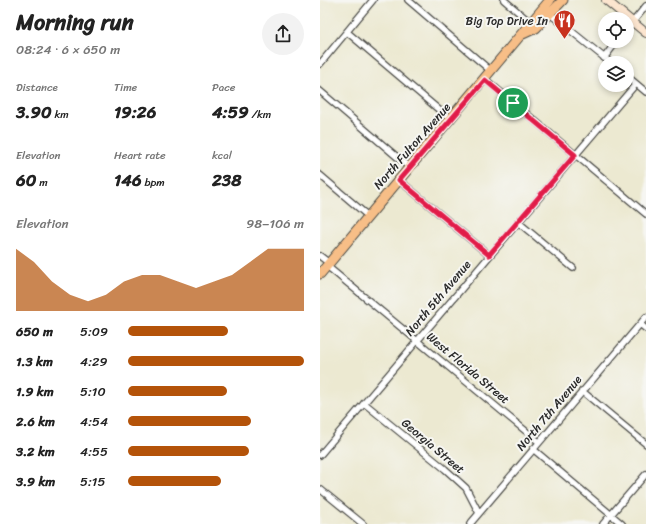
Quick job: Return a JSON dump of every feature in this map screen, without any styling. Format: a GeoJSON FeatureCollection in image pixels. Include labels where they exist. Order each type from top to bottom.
{"type":"FeatureCollection","features":[{"type":"Feature","properties":{"kind":"main road","name":"North Fulton Avenue"},"geometry":{"type":"LineString","coordinates":[[320,274],[485,80],[523,34],[530,22],[550,0]]}},
{"type":"Feature","properties":{"kind":"main road","name":"North Fulton Avenue"},"geometry":{"type":"LineString","coordinates":[[523,34],[536,28],[563,0]]}},
{"type":"Feature","properties":{"kind":"main road"},"geometry":{"type":"LineString","coordinates":[[606,0],[621,12]]}},
{"type":"Feature","properties":{"kind":"main road"},"geometry":{"type":"LineString","coordinates":[[634,23],[646,33]]}},
{"type":"Feature","properties":{"kind":"street"},"geometry":{"type":"LineString","coordinates":[[320,64],[373,0]]}},
{"type":"Feature","properties":{"kind":"street"},"geometry":{"type":"LineString","coordinates":[[408,0],[491,71]]}},
{"type":"Feature","properties":{"kind":"street"},"geometry":{"type":"LineString","coordinates":[[504,0],[530,22]]}},
{"type":"Feature","properties":{"kind":"street"},"geometry":{"type":"LineString","coordinates":[[634,21],[646,6]]}},
{"type":"Feature","properties":{"kind":"street"},"geometry":{"type":"LineString","coordinates":[[550,14],[602,56]]}},
{"type":"Feature","properties":{"kind":"street"},"geometry":{"type":"LineString","coordinates":[[347,32],[451,120]]}},
{"type":"Feature","properties":{"kind":"street"},"geometry":{"type":"LineString","coordinates":[[606,56],[612,48]]}},
{"type":"Feature","properties":{"kind":"street"},"geometry":{"type":"LineString","coordinates":[[485,80],[646,214]]}},
{"type":"Feature","properties":{"kind":"street"},"geometry":{"type":"LineString","coordinates":[[636,84],[646,92]]}},
{"type":"Feature","properties":{"kind":"street","name":"North 5th Avenue"},"geometry":{"type":"LineString","coordinates":[[320,455],[636,84]]}},
{"type":"Feature","properties":{"kind":"street"},"geometry":{"type":"LineString","coordinates":[[320,91],[410,168]]}},
{"type":"Feature","properties":{"kind":"street"},"geometry":{"type":"LineString","coordinates":[[320,175],[368,216]]}},
{"type":"Feature","properties":{"kind":"street"},"geometry":{"type":"LineString","coordinates":[[399,180],[489,255]]}},
{"type":"Feature","properties":{"kind":"street"},"geometry":{"type":"LineString","coordinates":[[518,222],[573,268]]}},
{"type":"Feature","properties":{"kind":"street","name":"West Florida Street"},"geometry":{"type":"LineString","coordinates":[[320,256],[328,265],[540,442]]}},
{"type":"Feature","properties":{"kind":"street","name":"North 7th Avenue"},"geometry":{"type":"LineString","coordinates":[[470,524],[646,317]]}},
{"type":"Feature","properties":{"kind":"street"},"geometry":{"type":"LineString","coordinates":[[640,324],[646,329]]}},
{"type":"Feature","properties":{"kind":"street"},"geometry":{"type":"LineString","coordinates":[[582,391],[646,444]]}},
{"type":"Feature","properties":{"kind":"street","name":"Georgia Street"},"geometry":{"type":"LineString","coordinates":[[364,403],[466,488],[480,513]]}},
{"type":"Feature","properties":{"kind":"street"},"geometry":{"type":"LineString","coordinates":[[533,449],[622,524]]}},
{"type":"Feature","properties":{"kind":"street"},"geometry":{"type":"LineString","coordinates":[[603,524],[646,474]]}},
{"type":"Feature","properties":{"kind":"street"},"geometry":{"type":"LineString","coordinates":[[320,489],[363,524]]}},
{"type":"Feature","properties":{"kind":"place","name":"Big Top Drive In"},"geometry":{"type":"Point","coordinates":[564,40]}},
{"type":"Feature","properties":{"kind":"route"},"geometry":{"type":"LineString","coordinates":[[485,80],[513,103],[575,155],[489,255],[399,180],[485,80]]}}]}
